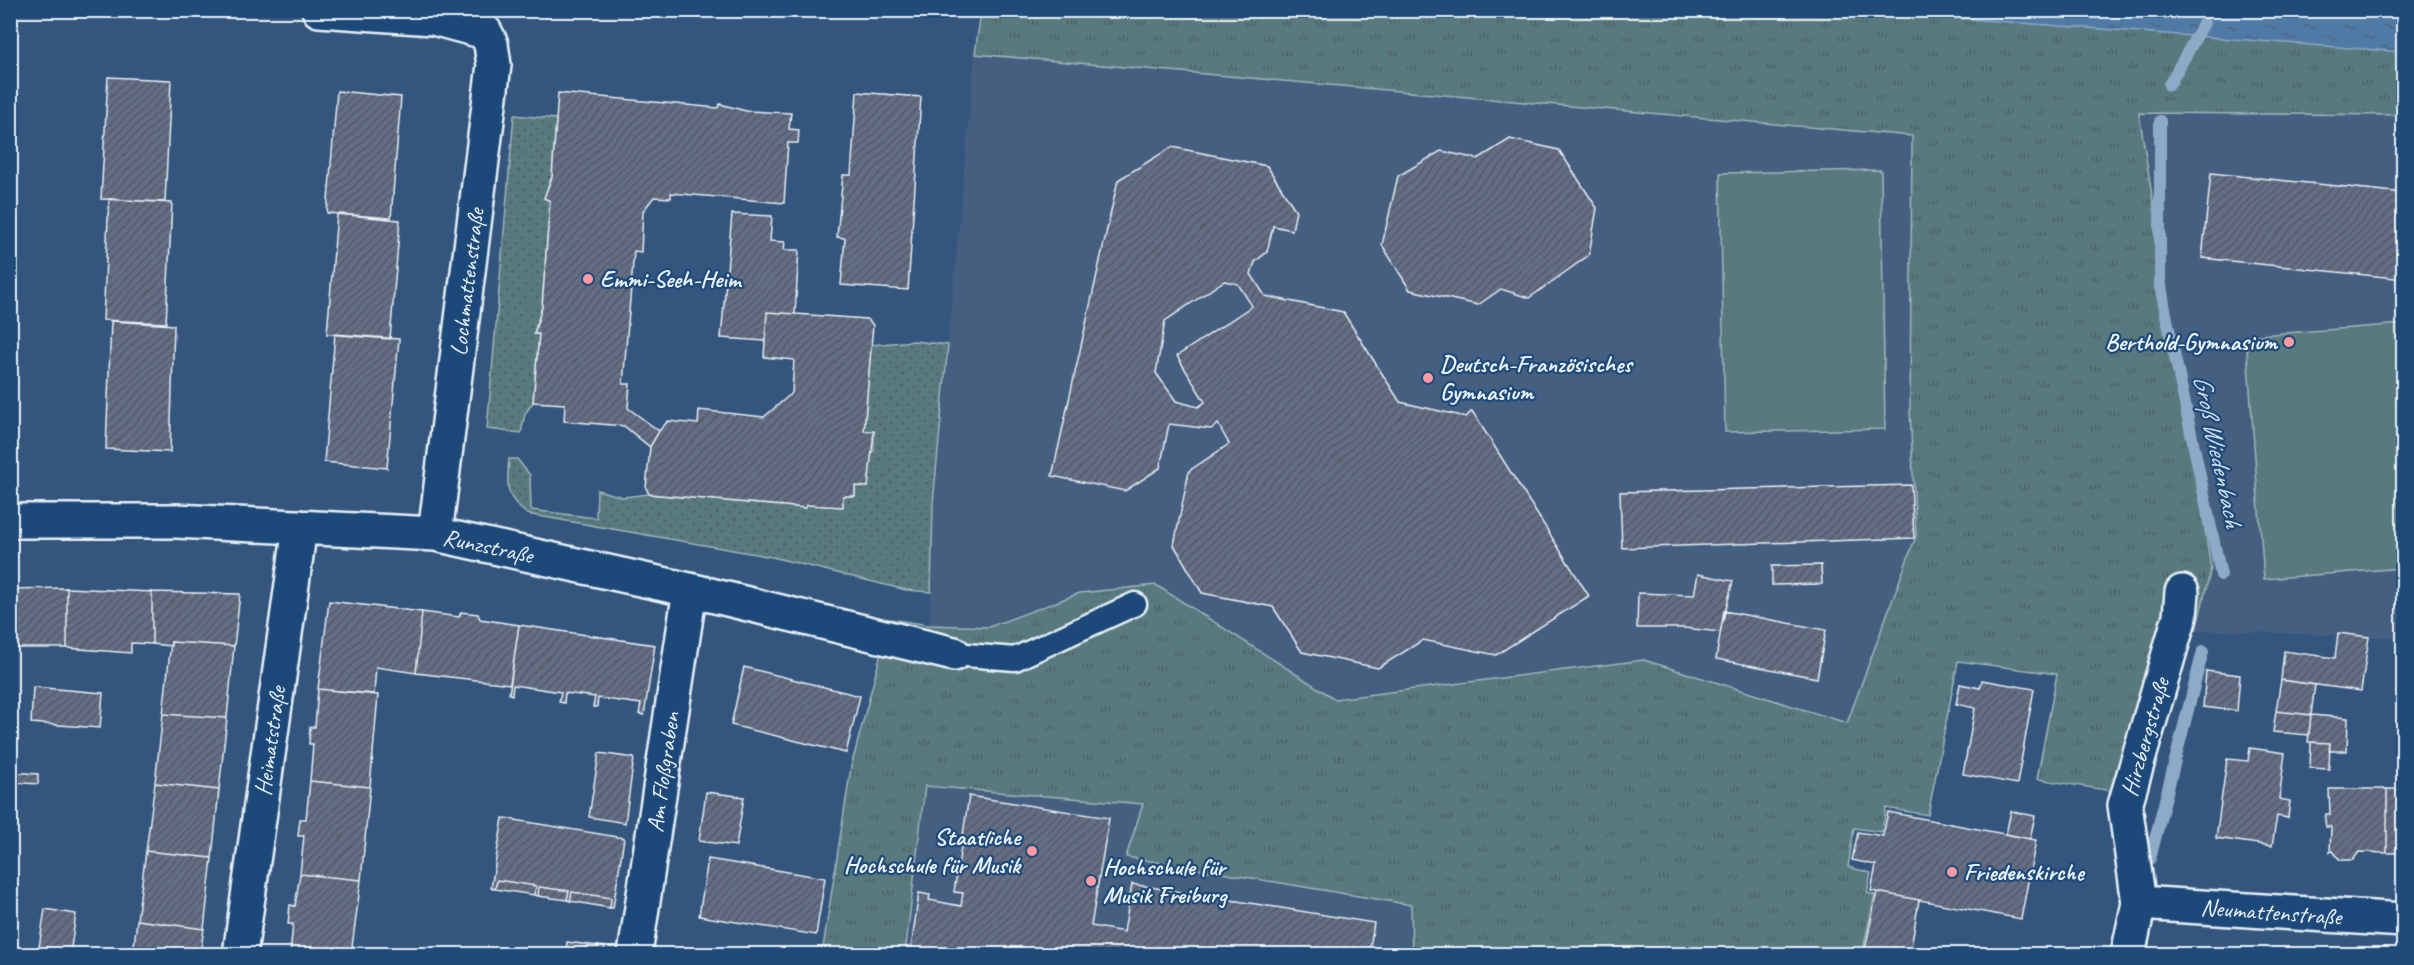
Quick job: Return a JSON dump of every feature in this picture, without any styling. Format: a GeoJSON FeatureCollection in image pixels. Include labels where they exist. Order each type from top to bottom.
{"type":"FeatureCollection","features":[{"type":"Feature","properties":{"kind":"street","name":"Lochmattenstraße"},"geometry":{"type":"LineString","coordinates":[[319,10],[433,18],[484,32],[491,44],[494,65],[435,534]]}},
{"type":"Feature","properties":{"kind":"street","name":"Runzstraße"},"geometry":{"type":"LineString","coordinates":[[10,521],[176,521],[435,534],[690,590],[954,654]]}},
{"type":"Feature","properties":{"kind":"street","name":"Heimatstraße"},"geometry":{"type":"LineString","coordinates":[[240,954],[300,527]]}},
{"type":"Feature","properties":{"kind":"street","name":"Am Floßgraben"},"geometry":{"type":"LineString","coordinates":[[635,954],[690,590]]}},
{"type":"Feature","properties":{"kind":"street","name":"Hirzbergstraße"},"geometry":{"type":"LineString","coordinates":[[2128,954],[2139,903],[2125,805],[2180,616],[2182,592]]}},
{"type":"Feature","properties":{"kind":"street","name":"Neumattenstraße"},"geometry":{"type":"LineString","coordinates":[[2139,903],[2403,920]]}},
{"type":"Feature","properties":{"kind":"lane"},"geometry":{"type":"LineString","coordinates":[[954,654],[1015,659],[1135,604]]}},
{"type":"Feature","properties":{"kind":"shaded area","name":"Deutsch-Französisches Gymnasium"},"geometry":{"type":"Polygon","coordinates":[[[975,54],[1913,136],[1910,410],[1916,536],[1847,723],[1644,660],[1335,699],[1156,585],[1080,593],[989,627],[929,625],[933,559],[933,503],[975,54]]]}},
{"type":"Feature","properties":{"kind":"shaded area","name":"Berthold-Gymnasium"},"geometry":{"type":"Polygon","coordinates":[[[2139,113],[2403,115],[2403,638],[2196,630],[2211,568],[2139,113]]]}},
{"type":"Feature","properties":{"kind":"shaded area","name":"Hochschule für Musik Freiburg"},"geometry":{"type":"Polygon","coordinates":[[[925,786],[1143,805],[1127,857],[1411,906],[1412,954],[905,954],[925,786]]]}},
{"type":"Feature","properties":{"kind":"green space"},"geometry":{"type":"Polygon","coordinates":[[[981,11],[2403,11],[2403,115],[2139,113],[2211,568],[2196,630],[2167,630],[2124,793],[2037,779],[2057,674],[1958,661],[1928,815],[1886,808],[1882,832],[1854,828],[1848,867],[1871,873],[1867,893],[1875,895],[1862,954],[1412,954],[1411,905],[1126,857],[1143,804],[925,786],[905,954],[822,954],[851,767],[890,619],[929,625],[989,627],[1080,593],[1156,585],[1335,699],[1644,660],[1847,723],[1916,536],[1910,410],[1912,136],[975,54],[981,11]]]}},
{"type":"Feature","properties":{"kind":"green space"},"geometry":{"type":"Polygon","coordinates":[[[514,115],[556,119],[552,177],[544,198],[550,201],[542,307],[534,334],[539,334],[533,402],[525,414],[521,433],[487,429],[514,115]]]}},
{"type":"Feature","properties":{"kind":"green space"},"geometry":{"type":"Polygon","coordinates":[[[1881,170],[1885,429],[1725,432],[1720,173],[1881,170]]]}},
{"type":"Feature","properties":{"kind":"green space"},"geometry":{"type":"Polygon","coordinates":[[[2403,324],[2403,568],[2264,579],[2246,336],[2403,324]]]}},
{"type":"Feature","properties":{"kind":"green space"},"geometry":{"type":"Polygon","coordinates":[[[914,341],[948,345],[933,503],[931,592],[906,590],[772,557],[527,514],[511,496],[508,483],[509,459],[517,459],[530,475],[531,510],[596,518],[597,490],[623,497],[649,494],[806,508],[807,505],[843,496],[855,496],[855,486],[868,487],[870,454],[874,451],[874,432],[864,431],[871,345],[914,341]]]}},
{"type":"Feature","properties":{"kind":"water"},"geometry":{"type":"Polygon","coordinates":[[[1863,11],[2403,11],[2403,52],[1863,11]]]}},
{"type":"Feature","properties":{"kind":"building"},"geometry":{"type":"Polygon","coordinates":[[[108,77],[171,80],[165,202],[101,199],[108,77]]]}},
{"type":"Feature","properties":{"kind":"building"},"geometry":{"type":"Polygon","coordinates":[[[337,91],[401,97],[391,218],[327,213],[337,91]]]}},
{"type":"Feature","properties":{"kind":"building"},"geometry":{"type":"Polygon","coordinates":[[[857,92],[921,97],[908,290],[841,285],[845,238],[837,237],[843,175],[851,175],[857,92]]]}},
{"type":"Feature","properties":{"kind":"building","name":"Emmi-Seeh-Heim"},"geometry":{"type":"Polygon","coordinates":[[[558,93],[718,108],[720,104],[746,111],[791,113],[789,129],[799,130],[798,143],[788,143],[784,203],[671,193],[671,198],[654,197],[643,211],[641,252],[634,251],[623,384],[630,384],[628,408],[659,431],[650,447],[624,426],[564,421],[565,404],[533,402],[539,334],[534,334],[542,307],[550,201],[544,198],[552,177],[558,93]]]}},
{"type":"Feature","properties":{"kind":"building"},"geometry":{"type":"Polygon","coordinates":[[[1510,139],[1559,150],[1597,208],[1589,255],[1529,298],[1501,289],[1478,305],[1410,290],[1382,245],[1398,176],[1441,151],[1478,159],[1510,139]]]}},
{"type":"Feature","properties":{"kind":"building"},"geometry":{"type":"Polygon","coordinates":[[[1172,147],[1267,166],[1296,211],[1292,230],[1273,226],[1267,252],[1255,262],[1251,274],[1265,296],[1343,312],[1400,402],[1466,417],[1472,411],[1589,596],[1496,655],[1423,640],[1378,668],[1302,652],[1273,607],[1202,593],[1174,545],[1189,471],[1229,444],[1218,424],[1211,429],[1169,424],[1160,468],[1125,491],[1052,476],[1118,180],[1172,147]],[[1224,281],[1165,321],[1156,373],[1176,401],[1198,407],[1205,402],[1177,356],[1252,306],[1238,284],[1224,281]]]}},
{"type":"Feature","properties":{"kind":"building"},"geometry":{"type":"Polygon","coordinates":[[[2211,173],[2404,193],[2404,279],[2202,258],[2211,173]]]}},
{"type":"Feature","properties":{"kind":"building"},"geometry":{"type":"Polygon","coordinates":[[[109,199],[172,203],[166,323],[103,320],[109,199]]]}},
{"type":"Feature","properties":{"kind":"building"},"geometry":{"type":"Polygon","coordinates":[[[337,214],[400,220],[390,339],[327,334],[337,214]]]}},
{"type":"Feature","properties":{"kind":"building"},"geometry":{"type":"Polygon","coordinates":[[[732,214],[772,216],[770,241],[785,242],[784,250],[799,250],[795,314],[767,312],[765,341],[721,338],[732,214]]]}},
{"type":"Feature","properties":{"kind":"building"},"geometry":{"type":"Polygon","coordinates":[[[10,216],[13,216],[12,255],[10,255],[10,216]]]}},
{"type":"Feature","properties":{"kind":"building"},"geometry":{"type":"Polygon","coordinates":[[[767,312],[867,319],[873,325],[864,431],[874,431],[868,487],[855,486],[855,496],[843,496],[843,507],[807,505],[806,508],[649,494],[646,488],[650,447],[668,421],[698,424],[699,410],[764,417],[792,393],[794,360],[764,357],[767,312]]]}},
{"type":"Feature","properties":{"kind":"building"},"geometry":{"type":"Polygon","coordinates":[[[111,321],[174,325],[170,452],[106,449],[111,321]]]}},
{"type":"Feature","properties":{"kind":"building"},"geometry":{"type":"Polygon","coordinates":[[[335,334],[399,339],[387,468],[324,462],[335,334]]]}},
{"type":"Feature","properties":{"kind":"building"},"geometry":{"type":"Polygon","coordinates":[[[1911,485],[1914,538],[1622,548],[1620,492],[1911,485]]]}},
{"type":"Feature","properties":{"kind":"building"},"geometry":{"type":"Polygon","coordinates":[[[1821,565],[1822,584],[1772,585],[1772,566],[1821,565]]]}},
{"type":"Feature","properties":{"kind":"building"},"geometry":{"type":"Polygon","coordinates":[[[1698,574],[1733,581],[1720,632],[1684,628],[1637,628],[1638,593],[1694,595],[1698,574]]]}},
{"type":"Feature","properties":{"kind":"building"},"geometry":{"type":"Polygon","coordinates":[[[67,588],[67,648],[10,648],[10,589],[67,588]]]}},
{"type":"Feature","properties":{"kind":"building"},"geometry":{"type":"Polygon","coordinates":[[[67,588],[152,592],[152,644],[131,643],[131,653],[67,648],[67,588]]]}},
{"type":"Feature","properties":{"kind":"building"},"geometry":{"type":"Polygon","coordinates":[[[152,592],[240,594],[234,646],[171,642],[171,646],[152,644],[152,592]]]}},
{"type":"Feature","properties":{"kind":"building"},"geometry":{"type":"Polygon","coordinates":[[[329,601],[422,612],[416,673],[376,667],[374,694],[318,689],[329,601]]]}},
{"type":"Feature","properties":{"kind":"building"},"geometry":{"type":"Polygon","coordinates":[[[1724,611],[1826,630],[1817,678],[1716,659],[1724,611]]]}},
{"type":"Feature","properties":{"kind":"building"},"geometry":{"type":"Polygon","coordinates":[[[422,612],[459,617],[461,612],[478,614],[480,619],[519,625],[510,684],[416,673],[422,612]]]}},
{"type":"Feature","properties":{"kind":"building"},"geometry":{"type":"Polygon","coordinates":[[[519,625],[655,645],[644,715],[639,714],[641,704],[598,698],[597,707],[593,707],[595,697],[565,693],[564,703],[559,702],[561,692],[513,685],[512,695],[509,694],[519,625]]]}},
{"type":"Feature","properties":{"kind":"building"},"geometry":{"type":"Polygon","coordinates":[[[2338,633],[2369,637],[2361,691],[2281,680],[2284,651],[2335,658],[2338,633]]]}},
{"type":"Feature","properties":{"kind":"building"},"geometry":{"type":"Polygon","coordinates":[[[171,642],[234,646],[227,718],[163,714],[171,642]]]}},
{"type":"Feature","properties":{"kind":"building"},"geometry":{"type":"Polygon","coordinates":[[[744,667],[860,696],[846,753],[731,725],[744,667]]]}},
{"type":"Feature","properties":{"kind":"building"},"geometry":{"type":"Polygon","coordinates":[[[2206,671],[2240,675],[2237,711],[2203,707],[2206,671]]]}},
{"type":"Feature","properties":{"kind":"building"},"geometry":{"type":"Polygon","coordinates":[[[1982,680],[2034,689],[2017,784],[1963,774],[1975,708],[1956,704],[1960,684],[1980,688],[1982,680]]]}},
{"type":"Feature","properties":{"kind":"building"},"geometry":{"type":"Polygon","coordinates":[[[2281,680],[2315,685],[2311,715],[2276,711],[2281,680]]]}},
{"type":"Feature","properties":{"kind":"building"},"geometry":{"type":"Polygon","coordinates":[[[33,687],[103,693],[100,728],[31,723],[33,687]]]}},
{"type":"Feature","properties":{"kind":"building"},"geometry":{"type":"Polygon","coordinates":[[[318,689],[378,695],[370,787],[310,781],[313,744],[309,744],[310,727],[315,727],[318,689]]]}},
{"type":"Feature","properties":{"kind":"building"},"geometry":{"type":"Polygon","coordinates":[[[2276,711],[2311,715],[2309,735],[2273,732],[2276,711]]]}},
{"type":"Feature","properties":{"kind":"building"},"geometry":{"type":"Polygon","coordinates":[[[163,714],[227,718],[219,790],[155,783],[163,714]]]}},
{"type":"Feature","properties":{"kind":"building"},"geometry":{"type":"Polygon","coordinates":[[[2311,715],[2348,718],[2347,751],[2329,751],[2330,743],[2308,742],[2311,715]]]}},
{"type":"Feature","properties":{"kind":"building"},"geometry":{"type":"Polygon","coordinates":[[[2311,742],[2330,743],[2329,769],[2310,768],[2311,742]]]}},
{"type":"Feature","properties":{"kind":"building"},"geometry":{"type":"Polygon","coordinates":[[[2250,748],[2285,753],[2279,799],[2290,801],[2288,818],[2277,816],[2272,846],[2216,838],[2227,759],[2248,761],[2250,748]]]}},
{"type":"Feature","properties":{"kind":"building"},"geometry":{"type":"Polygon","coordinates":[[[599,753],[634,758],[625,823],[589,817],[599,753]]]}},
{"type":"Feature","properties":{"kind":"building"},"geometry":{"type":"Polygon","coordinates":[[[10,772],[38,774],[38,784],[10,782],[10,772]]]}},
{"type":"Feature","properties":{"kind":"building"},"geometry":{"type":"Polygon","coordinates":[[[310,781],[370,787],[361,880],[300,874],[304,836],[298,836],[300,819],[306,819],[310,781]]]}},
{"type":"Feature","properties":{"kind":"building"},"geometry":{"type":"Polygon","coordinates":[[[155,783],[219,790],[212,858],[146,851],[155,783]]]}},
{"type":"Feature","properties":{"kind":"building"},"geometry":{"type":"Polygon","coordinates":[[[2329,789],[2387,789],[2387,853],[2359,852],[2353,860],[2340,860],[2333,851],[2330,852],[2331,827],[2326,827],[2325,821],[2326,814],[2330,814],[2329,789]]]}},
{"type":"Feature","properties":{"kind":"building"},"geometry":{"type":"Polygon","coordinates":[[[2387,789],[2404,789],[2404,853],[2387,853],[2387,789]]]}},
{"type":"Feature","properties":{"kind":"building"},"geometry":{"type":"Polygon","coordinates":[[[706,792],[744,797],[736,846],[699,841],[706,792]]]}},
{"type":"Feature","properties":{"kind":"building","name":"Hochschule für Musik Freiburg"},"geometry":{"type":"Polygon","coordinates":[[[969,796],[1109,818],[1091,926],[1124,932],[1132,884],[1374,923],[1369,954],[950,954],[911,949],[919,893],[930,895],[929,900],[961,906],[963,893],[954,892],[969,796]]]}},
{"type":"Feature","properties":{"kind":"building"},"geometry":{"type":"Polygon","coordinates":[[[2011,811],[2035,816],[2030,839],[2006,834],[2011,811]]]}},
{"type":"Feature","properties":{"kind":"building","name":"Friedenskirche"},"geometry":{"type":"Polygon","coordinates":[[[1888,812],[2036,840],[2021,919],[1871,891],[1876,865],[1852,860],[1858,832],[1883,836],[1888,812]]]}},
{"type":"Feature","properties":{"kind":"building"},"geometry":{"type":"Polygon","coordinates":[[[503,818],[624,838],[613,908],[610,908],[611,898],[572,892],[570,901],[567,900],[569,891],[539,887],[538,896],[534,895],[536,886],[497,880],[495,889],[491,888],[503,818]]]}},
{"type":"Feature","properties":{"kind":"building"},"geometry":{"type":"Polygon","coordinates":[[[146,851],[212,858],[204,929],[137,920],[146,851]]]}},
{"type":"Feature","properties":{"kind":"building"},"geometry":{"type":"Polygon","coordinates":[[[708,859],[825,878],[816,935],[699,916],[708,859]]]}},
{"type":"Feature","properties":{"kind":"building"},"geometry":{"type":"Polygon","coordinates":[[[300,874],[361,880],[351,954],[290,954],[293,924],[288,924],[290,905],[295,906],[300,874]]]}},
{"type":"Feature","properties":{"kind":"building"},"geometry":{"type":"Polygon","coordinates":[[[497,880],[536,886],[534,895],[495,889],[497,880]]]}},
{"type":"Feature","properties":{"kind":"building"},"geometry":{"type":"Polygon","coordinates":[[[539,887],[569,891],[567,900],[538,896],[539,887]]]}},
{"type":"Feature","properties":{"kind":"building"},"geometry":{"type":"Polygon","coordinates":[[[572,892],[611,898],[610,908],[570,901],[572,892]]]}},
{"type":"Feature","properties":{"kind":"building"},"geometry":{"type":"Polygon","coordinates":[[[1877,892],[1919,900],[1910,954],[1864,954],[1877,892]]]}},
{"type":"Feature","properties":{"kind":"building"},"geometry":{"type":"Polygon","coordinates":[[[45,909],[76,914],[70,954],[38,954],[45,909]]]}},
{"type":"Feature","properties":{"kind":"building"},"geometry":{"type":"Polygon","coordinates":[[[137,920],[204,929],[200,954],[133,954],[137,920]]]}},
{"type":"Feature","properties":{"kind":"building"},"geometry":{"type":"Polygon","coordinates":[[[567,942],[605,947],[604,954],[566,954],[567,942]]]}},
{"type":"Feature","properties":{"kind":"waterway","name":"Groß Wiedenbach"},"geometry":{"type":"LineString","coordinates":[[2169,85],[2204,23]]}},
{"type":"Feature","properties":{"kind":"waterway","name":"Groß Wiedenbach"},"geometry":{"type":"LineString","coordinates":[[2160,121],[2160,286],[2221,575]]}},
{"type":"Feature","properties":{"kind":"waterway","name":"Groß Wiedenbach"},"geometry":{"type":"LineString","coordinates":[[2150,859],[2203,651]]}},
{"type":"Feature","properties":{"kind":"place","name":"Emmi-Seeh-Heim"},"geometry":{"type":"Point","coordinates":[588,279]}},
{"type":"Feature","properties":{"kind":"place","name":"Berthold-Gymnasium"},"geometry":{"type":"Point","coordinates":[2289,342]}},
{"type":"Feature","properties":{"kind":"place","name":"Deutsch-Französisches Gymnasium"},"geometry":{"type":"Point","coordinates":[1428,378]}},
{"type":"Feature","properties":{"kind":"place","name":"Staatliche Hochschule für Musik"},"geometry":{"type":"Point","coordinates":[1032,851]}},
{"type":"Feature","properties":{"kind":"place","name":"Friedenskirche"},"geometry":{"type":"Point","coordinates":[1952,872]}},
{"type":"Feature","properties":{"kind":"place","name":"Hochschule für Musik Freiburg"},"geometry":{"type":"Point","coordinates":[1091,881]}}]}
